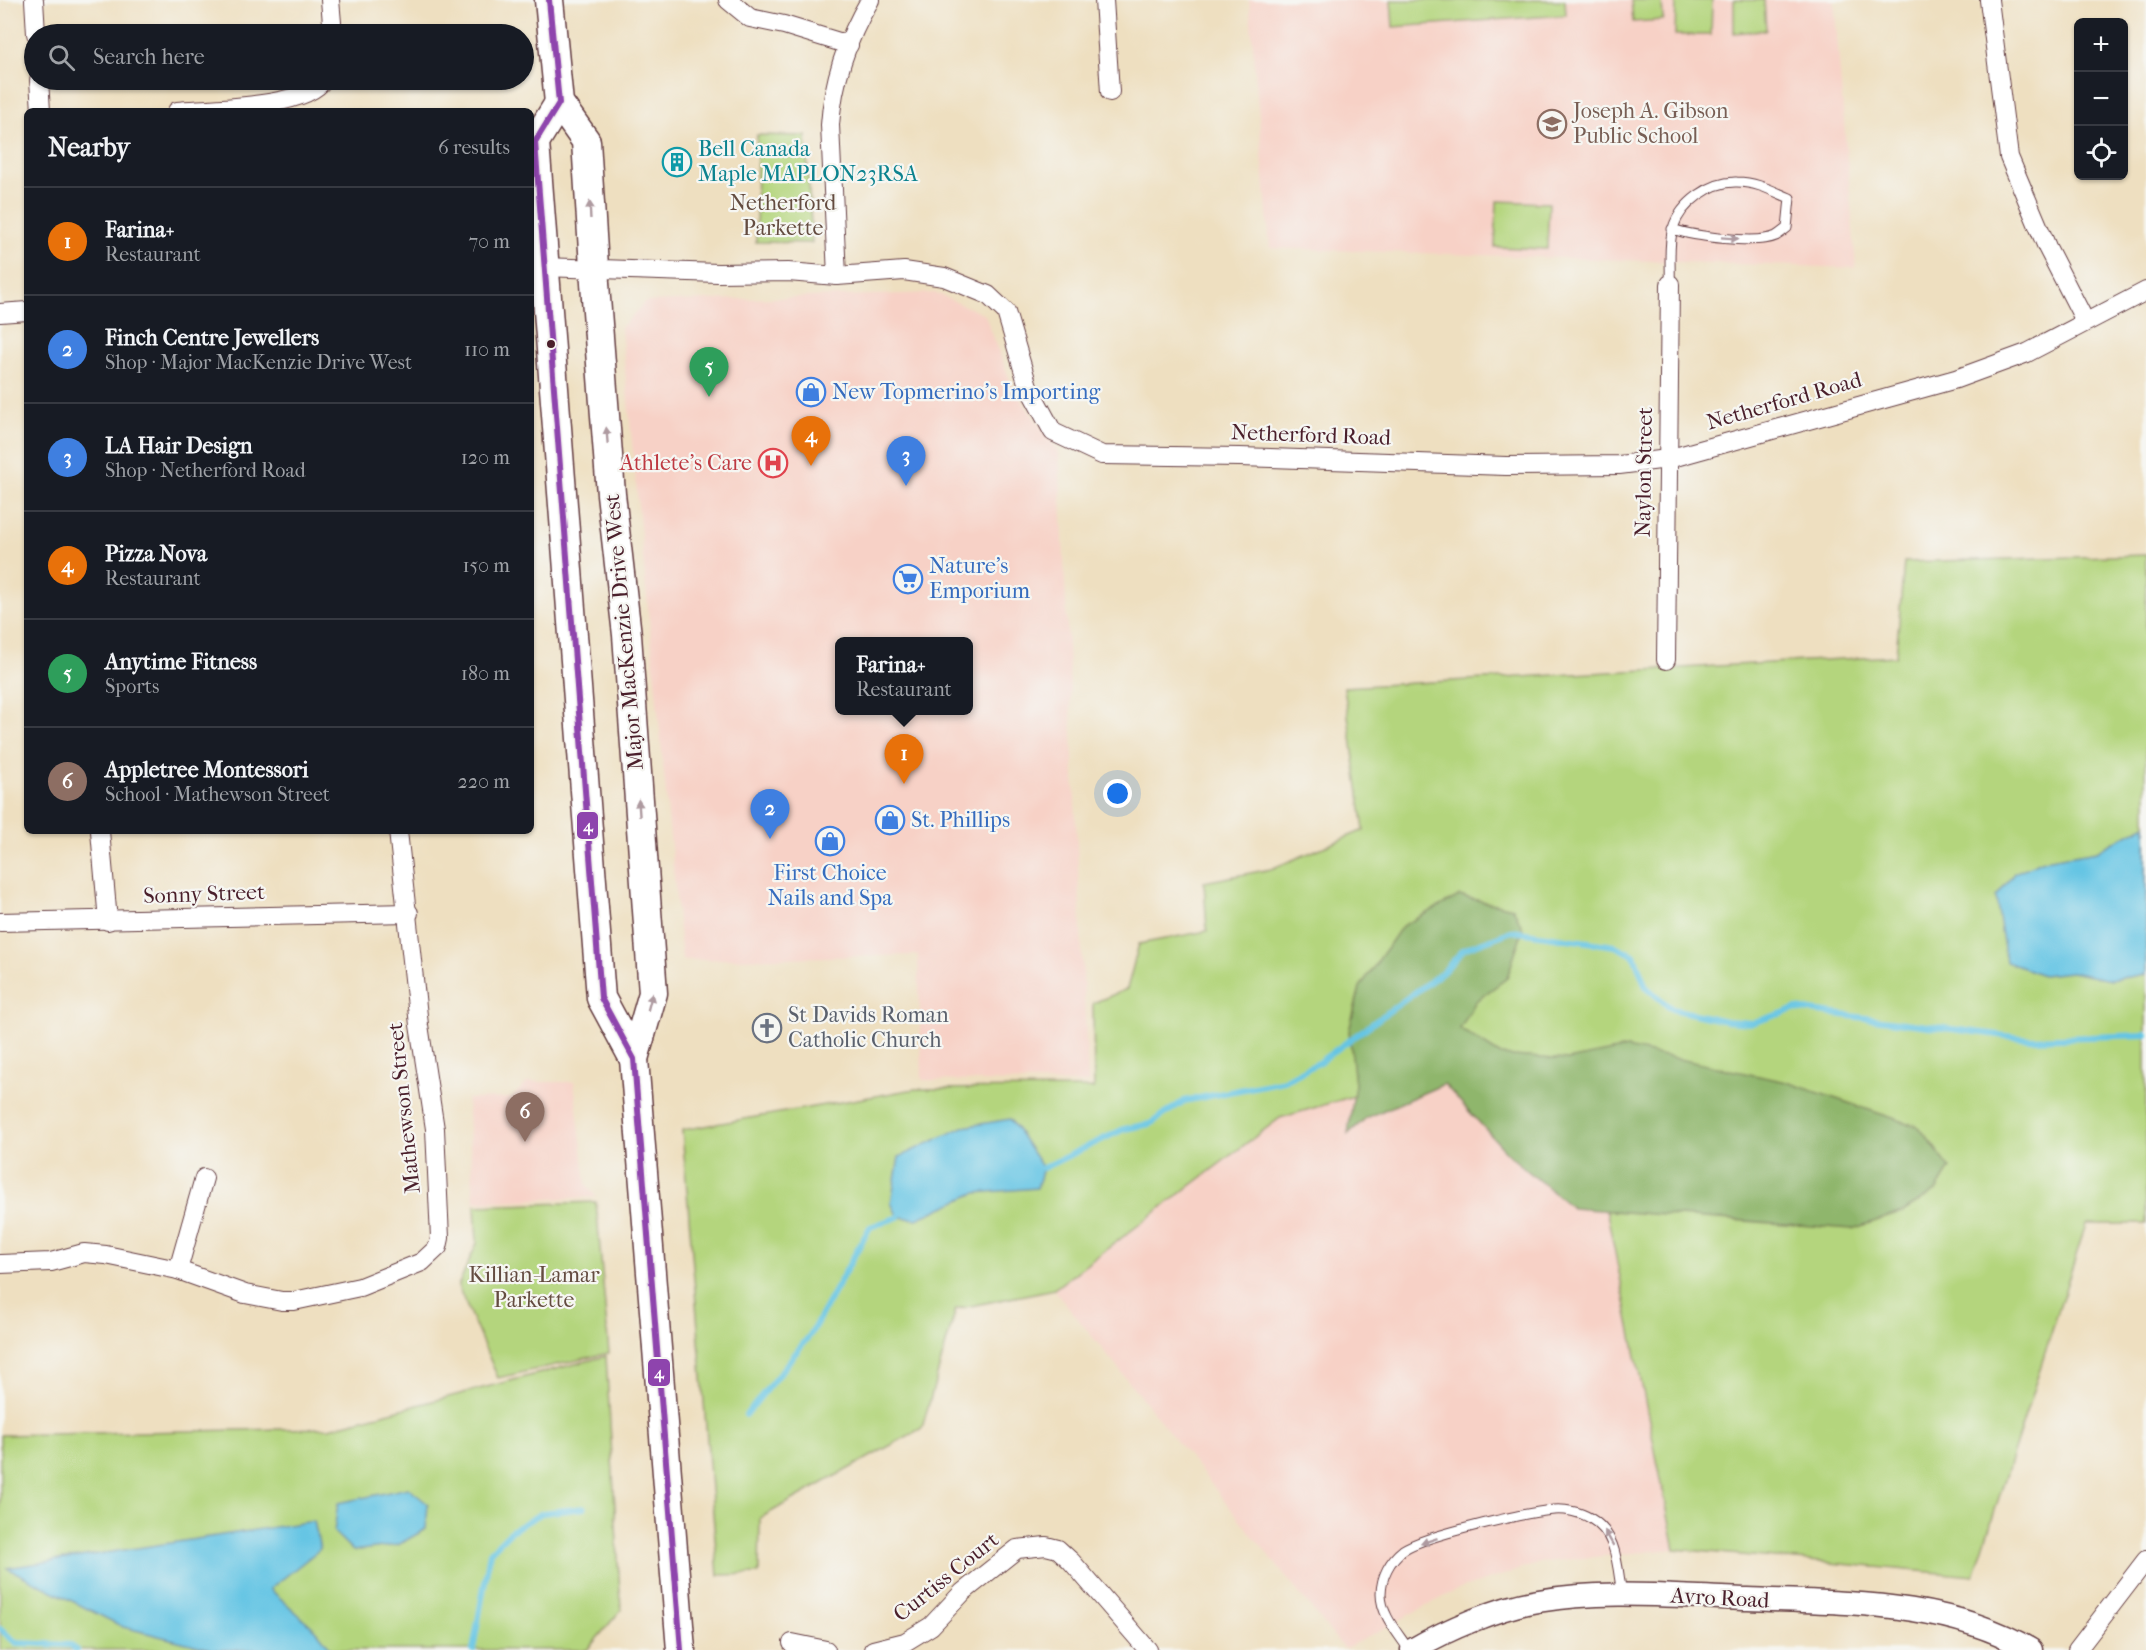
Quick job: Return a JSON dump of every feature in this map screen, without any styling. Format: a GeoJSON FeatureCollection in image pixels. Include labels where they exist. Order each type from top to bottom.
{"type":"FeatureCollection","features":[{"type":"Feature","properties":{"kind":"main road","name":"Major MacKenzie Drive West"},"geometry":{"type":"LineString","coordinates":[[549,0],[559,103],[586,141],[593,268],[611,494],[627,635],[653,993],[634,1059],[681,1650]]}},
{"type":"Feature","properties":{"kind":"main road","name":"Major MacKenzie Drive West"},"geometry":{"type":"LineString","coordinates":[[559,103],[535,142],[535,268],[602,998],[634,1059]]}},
{"type":"Feature","properties":{"kind":"street"},"geometry":{"type":"LineString","coordinates":[[34,0],[35,24]]}},
{"type":"Feature","properties":{"kind":"street"},"geometry":{"type":"LineString","coordinates":[[330,0],[332,24]]}},
{"type":"Feature","properties":{"kind":"street"},"geometry":{"type":"LineString","coordinates":[[728,0],[750,18],[849,45]]}},
{"type":"Feature","properties":{"kind":"street"},"geometry":{"type":"LineString","coordinates":[[837,276],[830,125],[835,80],[870,0]]}},
{"type":"Feature","properties":{"kind":"street"},"geometry":{"type":"LineString","coordinates":[[1104,0],[1110,92]]}},
{"type":"Feature","properties":{"kind":"street"},"geometry":{"type":"LineString","coordinates":[[1989,0],[2009,157],[2047,247],[2085,321]]}},
{"type":"Feature","properties":{"kind":"street"},"geometry":{"type":"LineString","coordinates":[[40,90],[41,108]]}},
{"type":"Feature","properties":{"kind":"street"},"geometry":{"type":"LineString","coordinates":[[208,108],[289,100],[310,90]]}},
{"type":"Feature","properties":{"kind":"street","name":"Netherford Road"},"geometry":{"type":"LineString","coordinates":[[535,268],[718,273],[788,272],[837,276],[904,272],[944,277],[968,285],[996,301],[1006,312],[1028,386],[1053,432],[1102,455],[1218,456],[1506,466],[1619,465],[1668,459],[1956,379],[2027,353],[2146,291]]}},
{"type":"Feature","properties":{"kind":"street","name":"Naylon Street"},"geometry":{"type":"LineString","coordinates":[[1666,660],[1670,284]]}},
{"type":"Feature","properties":{"kind":"street"},"geometry":{"type":"LineString","coordinates":[[0,313],[24,311]]}},
{"type":"Feature","properties":{"kind":"street"},"geometry":{"type":"LineString","coordinates":[[100,834],[108,921]]}},
{"type":"Feature","properties":{"kind":"street","name":"Mathewson Street"},"geometry":{"type":"LineString","coordinates":[[0,1264],[51,1262],[84,1253],[106,1255],[178,1270],[245,1294],[294,1301],[360,1287],[422,1262],[438,1246],[435,1129],[419,1025],[409,913],[398,834]]}},
{"type":"Feature","properties":{"kind":"street","name":"Sonny Street"},"geometry":{"type":"LineString","coordinates":[[0,922],[409,913]]}},
{"type":"Feature","properties":{"kind":"street"},"geometry":{"type":"LineString","coordinates":[[178,1270],[204,1178]]}},
{"type":"Feature","properties":{"kind":"street","name":"Curtiss Court"},"geometry":{"type":"LineString","coordinates":[[873,1650],[905,1642],[931,1626],[963,1592],[1017,1550],[1046,1546],[1058,1549],[1071,1561],[1148,1650]]}},
{"type":"Feature","properties":{"kind":"street"},"geometry":{"type":"LineString","coordinates":[[2077,1650],[2146,1560]]}},
{"type":"Feature","properties":{"kind":"street","name":"Avro Road"},"geometry":{"type":"LineString","coordinates":[[1410,1650],[1432,1638],[1498,1611],[1538,1601],[1622,1595],[1822,1602],[1895,1608],[1983,1626],[2031,1650]]}},
{"type":"Feature","properties":{"kind":"street"},"geometry":{"type":"LineString","coordinates":[[792,1643],[826,1650]]}},
{"type":"Feature","properties":{"kind":"lane"},"geometry":{"type":"LineString","coordinates":[[1670,284],[1672,229],[1682,208],[1702,192],[1736,181],[1765,187],[1790,198],[1787,228],[1774,237],[1744,239],[1691,236],[1672,229]]}},
{"type":"Feature","properties":{"kind":"lane"},"geometry":{"type":"LineString","coordinates":[[1410,1650],[1382,1608],[1380,1592],[1384,1575],[1392,1561],[1405,1549],[1457,1531],[1554,1510],[1572,1511],[1589,1517],[1603,1529],[1614,1544],[1622,1595]]}},
{"type":"Feature","properties":{"kind":"shaded area","name":"Joseph A. Gibson Public School"},"geometry":{"type":"Polygon","coordinates":[[[1249,0],[1834,0],[1856,268],[1270,248],[1249,0]]]}},
{"type":"Feature","properties":{"kind":"shaded area"},"geometry":{"type":"Polygon","coordinates":[[[936,293],[985,315],[1013,388],[1059,452],[1088,1083],[922,1080],[918,955],[682,960],[621,328],[645,302],[936,293]]]}},
{"type":"Feature","properties":{"kind":"shaded area"},"geometry":{"type":"Polygon","coordinates":[[[1454,1066],[1607,1213],[1675,1549],[1543,1562],[1457,1590],[1344,1649],[1054,1289],[1280,1118],[1454,1066]]]}},
{"type":"Feature","properties":{"kind":"shaded area"},"geometry":{"type":"Polygon","coordinates":[[[528,1082],[574,1082],[586,1184],[596,1197],[474,1202],[467,1099],[511,1098],[528,1082]]]}},
{"type":"Feature","properties":{"kind":"green space"},"geometry":{"type":"Polygon","coordinates":[[[1391,0],[1565,0],[1566,15],[1393,27],[1391,0]]]}},
{"type":"Feature","properties":{"kind":"green space"},"geometry":{"type":"Polygon","coordinates":[[[1631,0],[1662,0],[1663,20],[1633,22],[1631,0]]]}},
{"type":"Feature","properties":{"kind":"green space"},"geometry":{"type":"Polygon","coordinates":[[[1676,0],[1712,0],[1711,35],[1675,35],[1676,0]]]}},
{"type":"Feature","properties":{"kind":"green space"},"geometry":{"type":"Polygon","coordinates":[[[1734,0],[1764,0],[1766,30],[1734,33],[1734,0]]]}},
{"type":"Feature","properties":{"kind":"green space","name":"Netherford Parkette"},"geometry":{"type":"Polygon","coordinates":[[[757,135],[806,136],[812,243],[756,242],[757,135]]]}},
{"type":"Feature","properties":{"kind":"green space"},"geometry":{"type":"Polygon","coordinates":[[[1497,201],[1549,203],[1547,249],[1495,247],[1497,201]]]}},
{"type":"Feature","properties":{"kind":"green space"},"geometry":{"type":"Polygon","coordinates":[[[2146,555],[2146,1224],[2086,1224],[1974,1576],[1675,1549],[1607,1213],[1454,1066],[1280,1118],[1054,1289],[956,1309],[922,1428],[760,1518],[759,1574],[718,1575],[682,1130],[915,1089],[1094,1088],[1093,1003],[1127,989],[1139,944],[1207,931],[1204,882],[1271,869],[1364,830],[1344,687],[1896,656],[1904,562],[2146,555]]]}},
{"type":"Feature","properties":{"kind":"green space"},"geometry":{"type":"Polygon","coordinates":[[[1459,896],[1513,908],[1523,929],[1507,978],[1476,1001],[1460,1029],[1501,1055],[1568,1060],[1627,1048],[1787,1082],[1919,1127],[1950,1168],[1936,1191],[1903,1212],[1852,1229],[1572,1208],[1510,1156],[1444,1084],[1366,1118],[1348,1134],[1355,1084],[1349,1031],[1360,987],[1402,926],[1459,896]]]}},
{"type":"Feature","properties":{"kind":"green space","name":"Killian-Lamar Parkette"},"geometry":{"type":"Polygon","coordinates":[[[596,1202],[609,1353],[498,1378],[458,1286],[477,1243],[475,1206],[596,1202]]]}},
{"type":"Feature","properties":{"kind":"green space"},"geometry":{"type":"Polygon","coordinates":[[[606,1356],[621,1610],[587,1650],[0,1650],[0,1435],[329,1428],[606,1356]]]}},
{"type":"Feature","properties":{"kind":"water"},"geometry":{"type":"Polygon","coordinates":[[[2146,825],[2146,974],[2110,980],[2071,972],[2043,975],[2006,962],[1996,897],[2014,873],[2044,860],[2097,851],[2146,825]]]}},
{"type":"Feature","properties":{"kind":"water"},"geometry":{"type":"Polygon","coordinates":[[[1010,1119],[1043,1168],[1037,1188],[975,1193],[917,1219],[898,1217],[891,1203],[899,1157],[963,1127],[1010,1119]]]}},
{"type":"Feature","properties":{"kind":"water"},"geometry":{"type":"Polygon","coordinates":[[[408,1488],[428,1504],[426,1529],[398,1545],[353,1551],[334,1532],[338,1503],[408,1488]]]}},
{"type":"Feature","properties":{"kind":"water"},"geometry":{"type":"Polygon","coordinates":[[[314,1521],[320,1549],[270,1589],[317,1631],[332,1650],[214,1650],[123,1627],[7,1568],[314,1521]]]}},
{"type":"Feature","properties":{"kind":"waterway"},"geometry":{"type":"LineString","coordinates":[[1043,1168],[1124,1129],[1150,1124],[1184,1101],[1284,1081],[1318,1063],[1443,972],[1464,949],[1512,931],[1615,946],[1634,955],[1646,987],[1672,1009],[1726,1021],[1752,1023],[1795,1009],[2030,1039],[2146,1035]]}},
{"type":"Feature","properties":{"kind":"waterway"},"geometry":{"type":"LineString","coordinates":[[746,1415],[810,1335],[870,1227],[898,1217]]}},
{"type":"Feature","properties":{"kind":"waterway"},"geometry":{"type":"LineString","coordinates":[[473,1650],[490,1552],[511,1531],[542,1513],[584,1508]]}},
{"type":"Feature","properties":{"kind":"waterway"},"geometry":{"type":"LineString","coordinates":[[0,1629],[16,1643],[71,1645],[76,1650]]}},
{"type":"Feature","properties":{"kind":"transit line","name":"4"},"geometry":{"type":"LineString","coordinates":[[549,0],[559,103],[535,142],[601,998],[634,1059],[681,1650]]}},
{"type":"Feature","properties":{"kind":"place","name":"Joseph A. Gibson Public School"},"geometry":{"type":"Point","coordinates":[1552,124]}},
{"type":"Feature","properties":{"kind":"place","name":"Bell Canada Maple MAPLON23RSA"},"geometry":{"type":"Point","coordinates":[677,162]}},
{"type":"Feature","properties":{"kind":"place","name":"New Topmerino's Importing"},"geometry":{"type":"Point","coordinates":[811,392]}},
{"type":"Feature","properties":{"kind":"place","name":"Anytime Fitness"},"geometry":{"type":"Point","coordinates":[709,397]}},
{"type":"Feature","properties":{"kind":"place","name":"Athlete's Care"},"geometry":{"type":"Point","coordinates":[773,463]}},
{"type":"Feature","properties":{"kind":"place","name":"Pizza Nova"},"geometry":{"type":"Point","coordinates":[811,466]}},
{"type":"Feature","properties":{"kind":"place","name":"LA Hair Design"},"geometry":{"type":"Point","coordinates":[906,486]}},
{"type":"Feature","properties":{"kind":"place","name":"Nature's Emporium"},"geometry":{"type":"Point","coordinates":[908,579]}},
{"type":"Feature","properties":{"kind":"place","name":"Farina+"},"geometry":{"type":"Point","coordinates":[904,784]}},
{"type":"Feature","properties":{"kind":"place","name":"St. Phillips"},"geometry":{"type":"Point","coordinates":[890,820]}},
{"type":"Feature","properties":{"kind":"place","name":"Finch Centre Jewellers"},"geometry":{"type":"Point","coordinates":[770,839]}},
{"type":"Feature","properties":{"kind":"place","name":"First Choice Nails and Spa"},"geometry":{"type":"Point","coordinates":[830,841]}},
{"type":"Feature","properties":{"kind":"place","name":"St Davids Roman Catholic Church"},"geometry":{"type":"Point","coordinates":[767,1028]}},
{"type":"Feature","properties":{"kind":"place","name":"Appletree Montessori"},"geometry":{"type":"Point","coordinates":[525,1142]}}]}
